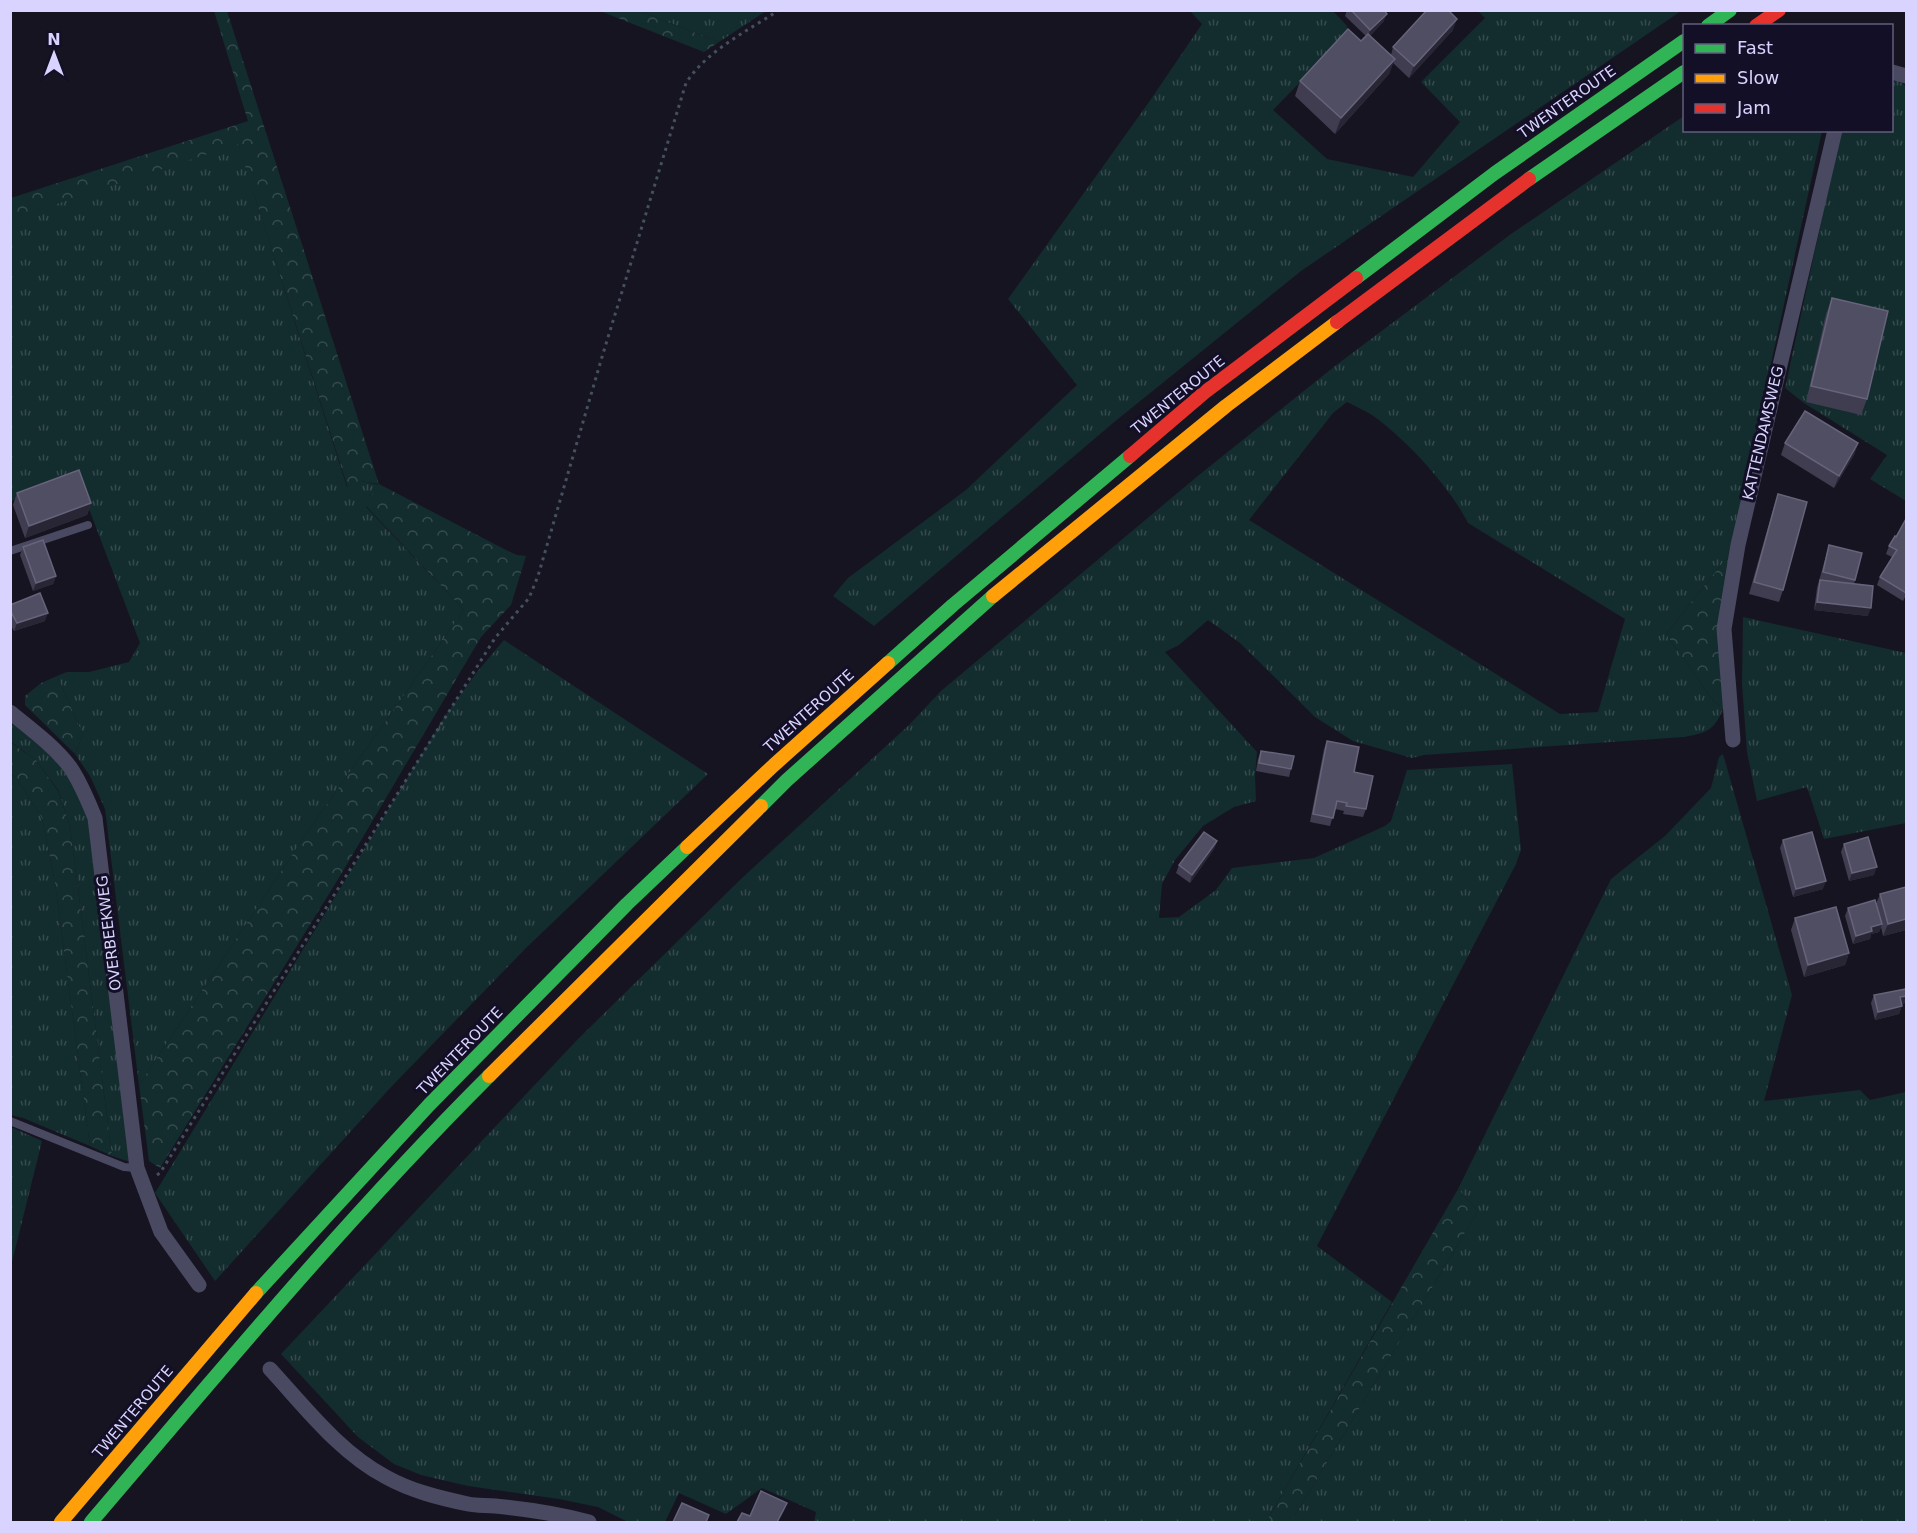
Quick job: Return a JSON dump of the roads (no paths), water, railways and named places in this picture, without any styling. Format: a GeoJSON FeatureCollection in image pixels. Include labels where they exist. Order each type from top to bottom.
{"type":"FeatureCollection","features":[{"type":"Feature","properties":{"kind":"highway"},"geometry":{"type":"LineString","coordinates":[[1711,24],[1730,10]]}},
{"type":"Feature","properties":{"kind":"highway"},"geometry":{"type":"LineString","coordinates":[[1759,24],[1779,10]]}},
{"type":"Feature","properties":{"kind":"highway","name":"TWENTEROUTE"},"geometry":{"type":"LineString","coordinates":[[61,1522],[258,1291],[429,1105],[627,904],[774,765],[953,605],[1205,392],[1495,173],[1683,42]]}},
{"type":"Feature","properties":{"kind":"highway"},"geometry":{"type":"LineString","coordinates":[[91,1522],[275,1307],[446,1119],[787,780],[970,614],[1226,406],[1513,190],[1683,73]]}},
{"type":"Feature","properties":{"kind":"street","name":"KATTENDAMSWEG"},"geometry":{"type":"LineString","coordinates":[[1733,740],[1724,629],[1738,544],[1836,132]]}},
{"type":"Feature","properties":{"kind":"street","name":"OVERBEEKWEG"},"geometry":{"type":"LineString","coordinates":[[10,712],[49,745],[69,766],[83,788],[95,818],[137,1168],[161,1232],[199,1285]]}},
{"type":"Feature","properties":{"kind":"street"},"geometry":{"type":"LineString","coordinates":[[270,1369],[334,1438],[363,1463],[393,1481],[431,1495],[471,1505],[497,1506],[589,1522]]}},
{"type":"Feature","properties":{"kind":"lane"},"geometry":{"type":"LineString","coordinates":[[10,551],[88,525]]}},
{"type":"Feature","properties":{"kind":"lane"},"geometry":{"type":"LineString","coordinates":[[10,1121],[124,1167],[137,1168]]}}]}
